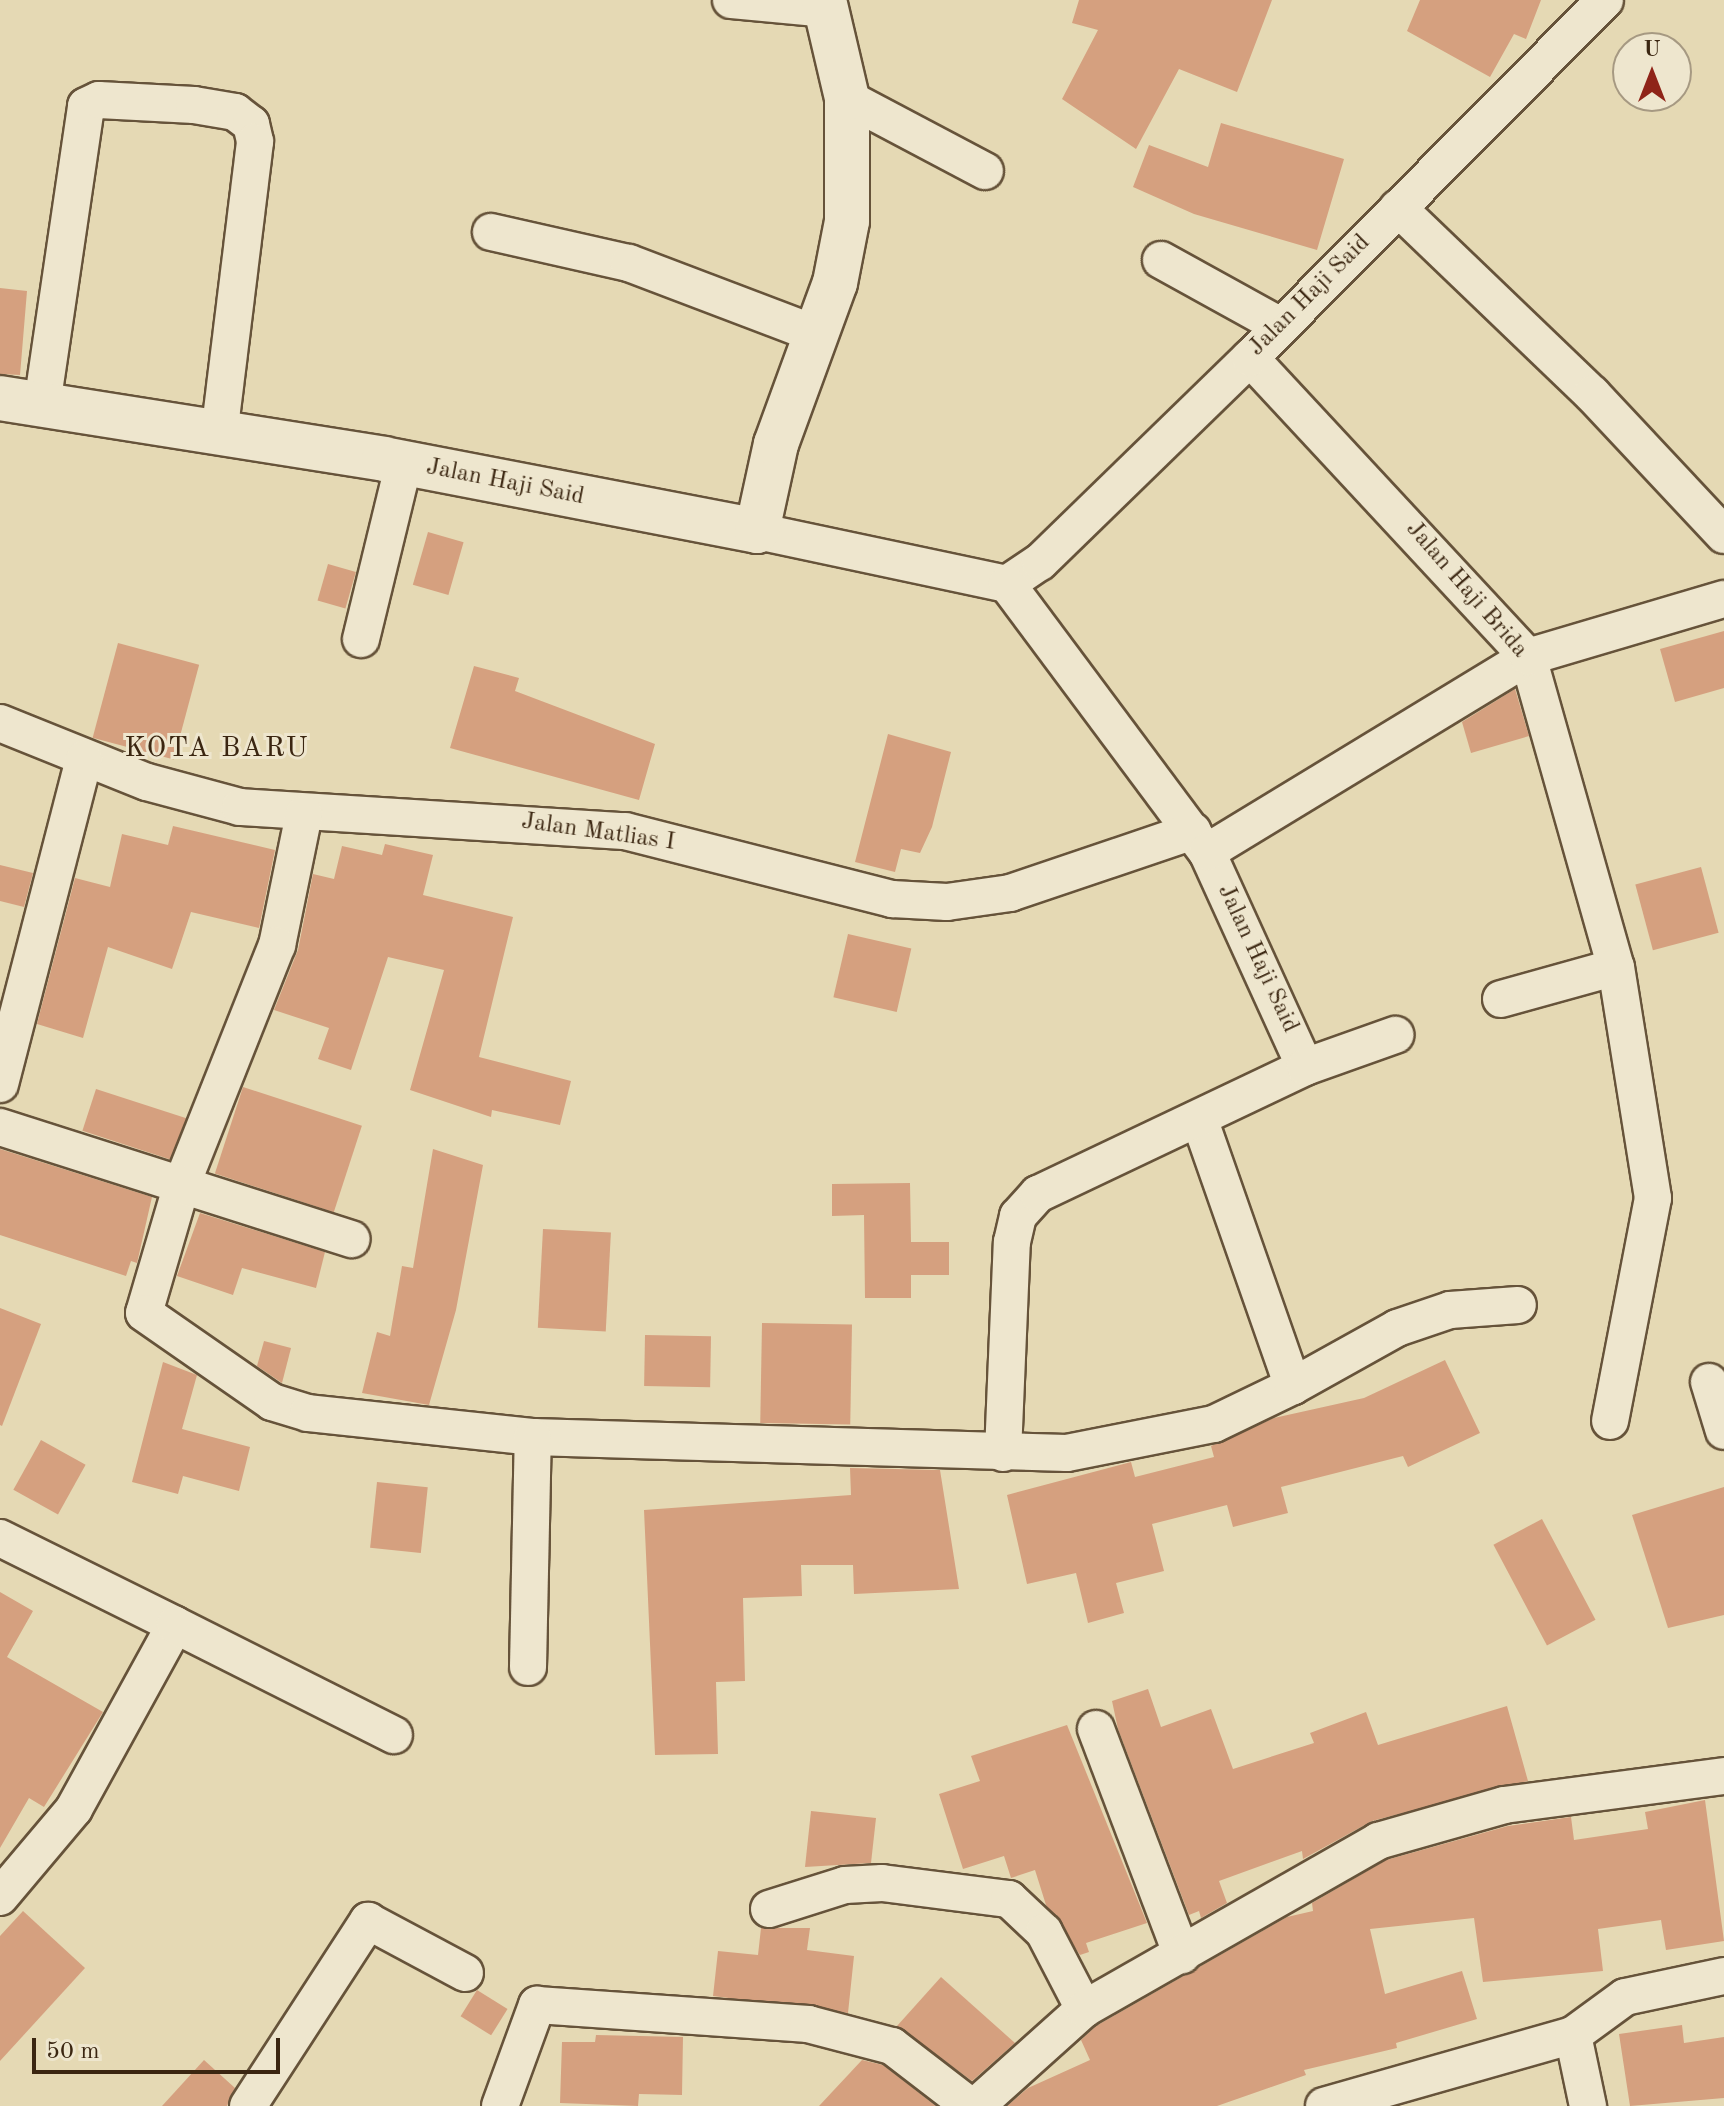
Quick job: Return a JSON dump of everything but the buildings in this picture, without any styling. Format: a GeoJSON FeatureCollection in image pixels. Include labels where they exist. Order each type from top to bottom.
{"type":"FeatureCollection","features":[{"type":"Feature","properties":{"kind":"street"},"geometry":{"type":"LineString","coordinates":[[731,0],[825,5],[847,98],[852,164],[847,221],[835,283],[813,333],[776,444],[757,531]]}},
{"type":"Feature","properties":{"kind":"street","name":"Jalan Haji Said"},"geometry":{"type":"LineString","coordinates":[[1007,584],[1040,562],[1250,358],[1277,324],[1398,208],[1605,0]]}},
{"type":"Feature","properties":{"kind":"street"},"geometry":{"type":"LineString","coordinates":[[847,98],[985,171]]}},
{"type":"Feature","properties":{"kind":"street"},"geometry":{"type":"LineString","coordinates":[[21,402],[86,106],[99,100],[194,105],[235,112],[251,124],[255,142],[219,434]]}},
{"type":"Feature","properties":{"kind":"street"},"geometry":{"type":"LineString","coordinates":[[1398,208],[1592,394],[1724,535]]}},
{"type":"Feature","properties":{"kind":"street"},"geometry":{"type":"LineString","coordinates":[[491,232],[629,263],[813,333]]}},
{"type":"Feature","properties":{"kind":"street"},"geometry":{"type":"LineString","coordinates":[[1161,260],[1277,324]]}},
{"type":"Feature","properties":{"kind":"street","name":"Jalan Haji Brida"},"geometry":{"type":"LineString","coordinates":[[1250,358],[1528,657],[1616,967],[1653,1198],[1610,1421]]}},
{"type":"Feature","properties":{"kind":"street","name":"Jalan Haji Said"},"geometry":{"type":"LineString","coordinates":[[21,402],[404,463],[757,531],[1007,584],[1200,842],[1305,1067]]}},
{"type":"Feature","properties":{"kind":"street"},"geometry":{"type":"LineString","coordinates":[[361,639],[404,463]]}},
{"type":"Feature","properties":{"kind":"street"},"geometry":{"type":"LineString","coordinates":[[1200,842],[1528,657],[1724,599]]}},
{"type":"Feature","properties":{"kind":"street","name":"Jalan Matlias I"},"geometry":{"type":"LineString","coordinates":[[0,723],[84,759],[198,797],[304,814],[625,831],[892,899],[947,902],[1010,893],[1200,842]]}},
{"type":"Feature","properties":{"kind":"street"},"geometry":{"type":"LineString","coordinates":[[0,1084],[84,759]]}},
{"type":"Feature","properties":{"kind":"street"},"geometry":{"type":"LineString","coordinates":[[304,814],[277,945],[182,1184],[144,1313],[244,1385],[308,1413],[533,1437],[1003,1453],[1146,1442],[1214,1424],[1293,1386],[1397,1328],[1450,1310],[1518,1305]]}},
{"type":"Feature","properties":{"kind":"street"},"geometry":{"type":"LineString","coordinates":[[1501,999],[1616,967]]}},
{"type":"Feature","properties":{"kind":"street"},"geometry":{"type":"LineString","coordinates":[[1003,1453],[1018,1216],[1038,1194],[1200,1121],[1305,1067],[1395,1035]]}},
{"type":"Feature","properties":{"kind":"street"},"geometry":{"type":"LineString","coordinates":[[1200,1121],[1293,1386]]}},
{"type":"Feature","properties":{"kind":"street"},"geometry":{"type":"LineString","coordinates":[[0,1127],[352,1239]]}},
{"type":"Feature","properties":{"kind":"street"},"geometry":{"type":"LineString","coordinates":[[1709,1382],[1724,1431]]}},
{"type":"Feature","properties":{"kind":"street"},"geometry":{"type":"LineString","coordinates":[[528,1667],[533,1437]]}},
{"type":"Feature","properties":{"kind":"street"},"geometry":{"type":"LineString","coordinates":[[0,1538],[394,1735]]}},
{"type":"Feature","properties":{"kind":"street"},"geometry":{"type":"LineString","coordinates":[[0,1897],[65,1822],[175,1625]]}},
{"type":"Feature","properties":{"kind":"street"},"geometry":{"type":"LineString","coordinates":[[1096,1729],[1182,1955]]}},
{"type":"Feature","properties":{"kind":"street"},"geometry":{"type":"LineString","coordinates":[[976,2106],[1084,2009],[1182,1955],[1326,1867],[1403,1831],[1504,1805],[1724,1776]]}},
{"type":"Feature","properties":{"kind":"street"},"geometry":{"type":"LineString","coordinates":[[769,1909],[845,1885],[882,1883],[1009,1899],[1044,1932],[1084,2009]]}},
{"type":"Feature","properties":{"kind":"street"},"geometry":{"type":"LineString","coordinates":[[248,2106],[368,1921],[465,1973]]}},
{"type":"Feature","properties":{"kind":"street"},"geometry":{"type":"LineString","coordinates":[[1324,2106],[1573,2035],[1625,1997],[1724,1976]]}},
{"type":"Feature","properties":{"kind":"street"},"geometry":{"type":"LineString","coordinates":[[500,2106],[537,2005],[808,2024],[892,2046],[970,2106]]}},
{"type":"Feature","properties":{"kind":"street"},"geometry":{"type":"LineString","coordinates":[[1573,2035],[1588,2106]]}},
{"type":"Feature","properties":{"kind":"district","name":"KOTA BARU"},"geometry":{"type":"Point","coordinates":[217,749]}}]}
